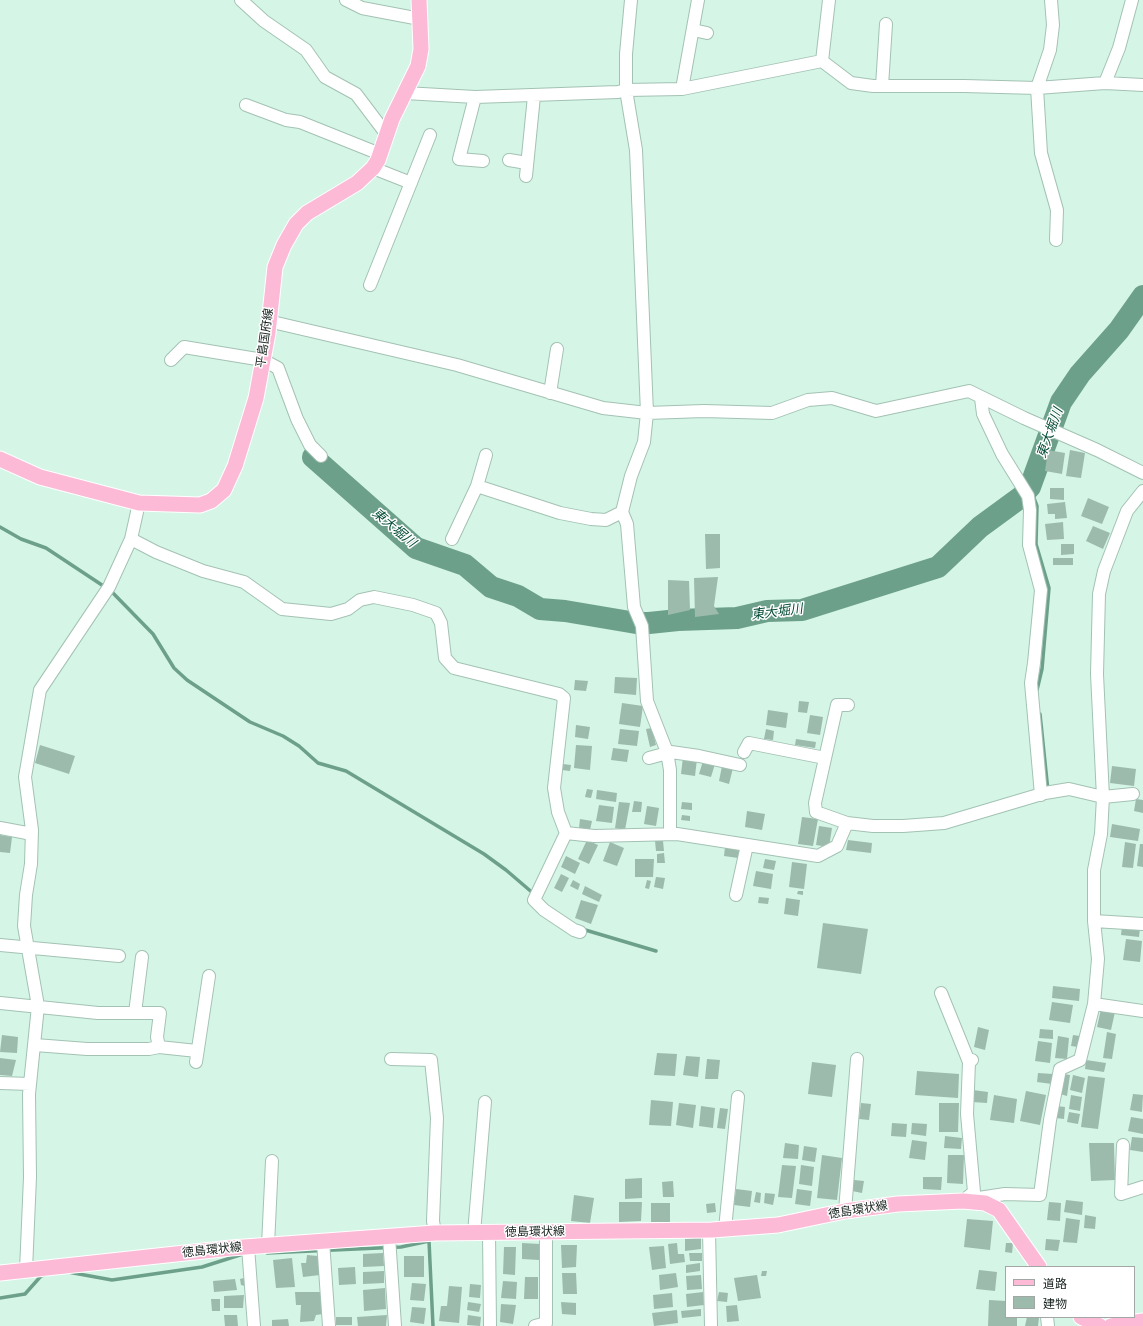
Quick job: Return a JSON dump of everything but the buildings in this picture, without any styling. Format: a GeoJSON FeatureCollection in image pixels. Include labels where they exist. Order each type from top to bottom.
{"type":"FeatureCollection","features":[{"type":"Feature","properties":{"kind":"main road","name":"平島国府線"},"geometry":{"type":"LineString","coordinates":[[0,459],[40,477],[139,503],[200,505],[211,501],[224,490],[235,466],[256,398],[263,360],[275,267],[284,245],[296,224],[308,213],[357,183],[373,168],[405,92],[418,66],[421,49],[419,0]]}},
{"type":"Feature","properties":{"kind":"main road","name":"徳島環状線"},"geometry":{"type":"LineString","coordinates":[[0,1273],[248,1252],[268,1245],[324,1247],[390,1244],[435,1233],[709,1231],[778,1225],[845,1211],[898,1204],[963,1201],[985,1203],[999,1210],[1038,1266]]}},
{"type":"Feature","properties":{"kind":"main road"},"geometry":{"type":"LineString","coordinates":[[1083,1318],[1100,1326]]}},
{"type":"Feature","properties":{"kind":"main road"},"geometry":{"type":"LineString","coordinates":[[1111,1326],[1143,1321]]}},
{"type":"Feature","properties":{"kind":"street"},"geometry":{"type":"LineString","coordinates":[[241,0],[264,21],[306,50],[326,77],[356,94],[387,135]]}},
{"type":"Feature","properties":{"kind":"street"},"geometry":{"type":"LineString","coordinates":[[346,0],[362,8],[420,19]]}},
{"type":"Feature","properties":{"kind":"street"},"geometry":{"type":"LineString","coordinates":[[631,0],[626,54],[626,90],[636,150],[646,413],[644,442],[631,476],[622,512],[628,524],[634,607],[642,623],[647,672],[648,701],[669,752],[673,788],[668,807],[670,834]]}},
{"type":"Feature","properties":{"kind":"street"},"geometry":{"type":"LineString","coordinates":[[682,90],[698,0]]}},
{"type":"Feature","properties":{"kind":"street"},"geometry":{"type":"LineString","coordinates":[[822,61],[829,0]]}},
{"type":"Feature","properties":{"kind":"street"},"geometry":{"type":"LineString","coordinates":[[1051,0],[1053,25],[1050,50],[1037,88],[1041,153],[1057,210],[1056,240]]}},
{"type":"Feature","properties":{"kind":"street"},"geometry":{"type":"LineString","coordinates":[[1105,83],[1119,48],[1132,0]]}},
{"type":"Feature","properties":{"kind":"street"},"geometry":{"type":"LineString","coordinates":[[882,86],[886,24]]}},
{"type":"Feature","properties":{"kind":"street"},"geometry":{"type":"LineString","coordinates":[[692,30],[707,33]]}},
{"type":"Feature","properties":{"kind":"street"},"geometry":{"type":"LineString","coordinates":[[405,92],[475,97],[534,96],[618,92],[626,90],[682,90],[822,61],[851,83],[882,86],[1037,88],[1105,83],[1143,85]]}},
{"type":"Feature","properties":{"kind":"street"},"geometry":{"type":"LineString","coordinates":[[526,176],[534,96]]}},
{"type":"Feature","properties":{"kind":"street"},"geometry":{"type":"LineString","coordinates":[[475,97],[459,159],[483,161]]}},
{"type":"Feature","properties":{"kind":"street"},"geometry":{"type":"LineString","coordinates":[[246,105],[286,120],[300,122],[380,154]]}},
{"type":"Feature","properties":{"kind":"street"},"geometry":{"type":"LineString","coordinates":[[370,285],[430,135]]}},
{"type":"Feature","properties":{"kind":"street"},"geometry":{"type":"LineString","coordinates":[[509,160],[527,163]]}},
{"type":"Feature","properties":{"kind":"street"},"geometry":{"type":"LineString","coordinates":[[373,168],[411,182]]}},
{"type":"Feature","properties":{"kind":"street"},"geometry":{"type":"LineString","coordinates":[[268,321],[457,365],[603,408],[646,413],[704,411],[772,413],[808,400],[832,398],[876,411],[969,391],[981,398],[1097,450],[1143,473]]}},
{"type":"Feature","properties":{"kind":"street"},"geometry":{"type":"LineString","coordinates":[[171,360],[184,346],[263,360],[278,368],[296,419],[310,445],[322,456]]}},
{"type":"Feature","properties":{"kind":"street"},"geometry":{"type":"LineString","coordinates":[[550,393],[557,349]]}},
{"type":"Feature","properties":{"kind":"street"},"geometry":{"type":"LineString","coordinates":[[981,398],[983,414],[1002,454],[1026,493],[1030,510],[1029,545],[1041,590],[1031,683],[1045,793]]}},
{"type":"Feature","properties":{"kind":"street"},"geometry":{"type":"LineString","coordinates":[[452,539],[477,486],[486,455]]}},
{"type":"Feature","properties":{"kind":"street"},"geometry":{"type":"LineString","coordinates":[[477,486],[560,513],[591,519],[606,520],[622,512]]}},
{"type":"Feature","properties":{"kind":"street"},"geometry":{"type":"LineString","coordinates":[[963,1201],[1005,1194],[1040,1195],[1058,1070],[1080,1060],[1094,1004],[1098,959],[1094,922],[1094,870],[1101,834],[1103,797],[1097,674],[1099,594],[1104,571],[1127,511],[1143,491]]}},
{"type":"Feature","properties":{"kind":"street"},"geometry":{"type":"LineString","coordinates":[[26,1270],[30,1177],[30,1084],[38,1006],[24,926],[26,895],[31,864],[32,834],[25,777],[40,690],[72,640],[108,589],[131,539],[139,503]]}},
{"type":"Feature","properties":{"kind":"street"},"geometry":{"type":"LineString","coordinates":[[131,539],[156,552],[203,571],[244,582],[282,609],[331,614],[348,608],[360,600],[374,597],[413,605],[436,613],[441,623],[445,658],[454,668],[559,694],[564,698],[554,788],[558,812],[566,833],[534,900],[544,910],[574,930],[580,932]]}},
{"type":"Feature","properties":{"kind":"street"},"geometry":{"type":"LineString","coordinates":[[848,705],[837,705],[815,803],[816,812],[847,823],[888,826],[944,823],[1045,793],[1069,790],[1103,797],[1134,794]]}},
{"type":"Feature","properties":{"kind":"street"},"geometry":{"type":"LineString","coordinates":[[744,752],[749,744],[825,758]]}},
{"type":"Feature","properties":{"kind":"street"},"geometry":{"type":"LineString","coordinates":[[649,758],[661,756],[669,752],[698,756],[740,765]]}},
{"type":"Feature","properties":{"kind":"street"},"geometry":{"type":"LineString","coordinates":[[566,833],[594,836],[670,834],[719,836],[747,844],[818,856],[837,846],[847,823]]}},
{"type":"Feature","properties":{"kind":"street"},"geometry":{"type":"LineString","coordinates":[[0,828],[32,834]]}},
{"type":"Feature","properties":{"kind":"street"},"geometry":{"type":"LineString","coordinates":[[736,895],[747,844]]}},
{"type":"Feature","properties":{"kind":"street"},"geometry":{"type":"LineString","coordinates":[[1094,922],[1143,924]]}},
{"type":"Feature","properties":{"kind":"street"},"geometry":{"type":"LineString","coordinates":[[0,945],[28,946],[119,956]]}},
{"type":"Feature","properties":{"kind":"street"},"geometry":{"type":"LineString","coordinates":[[135,1013],[142,957]]}},
{"type":"Feature","properties":{"kind":"street"},"geometry":{"type":"LineString","coordinates":[[34,1045],[86,1048],[149,1049],[159,1047],[197,1056],[201,988],[209,976]]}},
{"type":"Feature","properties":{"kind":"street"},"geometry":{"type":"LineString","coordinates":[[941,993],[970,1061],[967,1114],[974,1192],[963,1201]]}},
{"type":"Feature","properties":{"kind":"street"},"geometry":{"type":"LineString","coordinates":[[0,1003],[98,1013],[160,1012],[157,1037],[159,1047]]}},
{"type":"Feature","properties":{"kind":"street"},"geometry":{"type":"LineString","coordinates":[[1094,1004],[1143,1011]]}},
{"type":"Feature","properties":{"kind":"street"},"geometry":{"type":"LineString","coordinates":[[391,1059],[431,1060],[437,1118],[433,1221],[435,1233]]}},
{"type":"Feature","properties":{"kind":"street"},"geometry":{"type":"LineString","coordinates":[[845,1211],[857,1059]]}},
{"type":"Feature","properties":{"kind":"street"},"geometry":{"type":"LineString","coordinates":[[0,1083],[30,1084]]}},
{"type":"Feature","properties":{"kind":"street"},"geometry":{"type":"LineString","coordinates":[[724,1229],[738,1097]]}},
{"type":"Feature","properties":{"kind":"street"},"geometry":{"type":"LineString","coordinates":[[485,1102],[481,1233],[490,1326]]}},
{"type":"Feature","properties":{"kind":"street"},"geometry":{"type":"LineString","coordinates":[[1123,1144],[1121,1194],[1143,1187]]}},
{"type":"Feature","properties":{"kind":"street"},"geometry":{"type":"LineString","coordinates":[[268,1245],[272,1161]]}},
{"type":"Feature","properties":{"kind":"street"},"geometry":{"type":"LineString","coordinates":[[709,1231],[711,1326]]}},
{"type":"Feature","properties":{"kind":"street"},"geometry":{"type":"LineString","coordinates":[[535,1326],[546,1323],[546,1232]]}},
{"type":"Feature","properties":{"kind":"street"},"geometry":{"type":"LineString","coordinates":[[390,1244],[395,1326]]}},
{"type":"Feature","properties":{"kind":"street"},"geometry":{"type":"LineString","coordinates":[[324,1247],[329,1326]]}},
{"type":"Feature","properties":{"kind":"street"},"geometry":{"type":"LineString","coordinates":[[248,1252],[254,1326]]}},
{"type":"Feature","properties":{"kind":"waterway","name":"東大堀川"},"geometry":{"type":"LineString","coordinates":[[313,457],[416,548],[465,565],[491,587],[518,596],[540,609],[565,611],[636,623],[737,618],[767,611],[802,610],[938,567],[980,527],[1021,497],[1030,487],[1061,402],[1080,374],[1119,330],[1143,296]]}},
{"type":"Feature","properties":{"kind":"waterway"},"geometry":{"type":"LineString","coordinates":[[1030,487],[1037,506],[1036,544],[1049,588],[1042,669],[1037,690]]}},
{"type":"Feature","properties":{"kind":"waterway"},"geometry":{"type":"LineString","coordinates":[[0,527],[21,539],[46,548],[111,591],[153,634],[174,668],[187,680],[250,722],[283,736],[299,746],[318,763],[346,771],[484,854],[506,870],[534,894]]}},
{"type":"Feature","properties":{"kind":"waterway"},"geometry":{"type":"LineString","coordinates":[[1040,714],[1048,791]]}},
{"type":"Feature","properties":{"kind":"waterway"},"geometry":{"type":"LineString","coordinates":[[582,929],[656,951]]}},
{"type":"Feature","properties":{"kind":"waterway"},"geometry":{"type":"LineString","coordinates":[[267,1253],[401,1247],[429,1241],[433,1326]]}},
{"type":"Feature","properties":{"kind":"waterway"},"geometry":{"type":"LineString","coordinates":[[68,1272],[112,1280],[202,1267],[243,1254]]}},
{"type":"Feature","properties":{"kind":"waterway"},"geometry":{"type":"LineString","coordinates":[[0,1298],[25,1294],[41,1276],[44,1275]]}}]}
